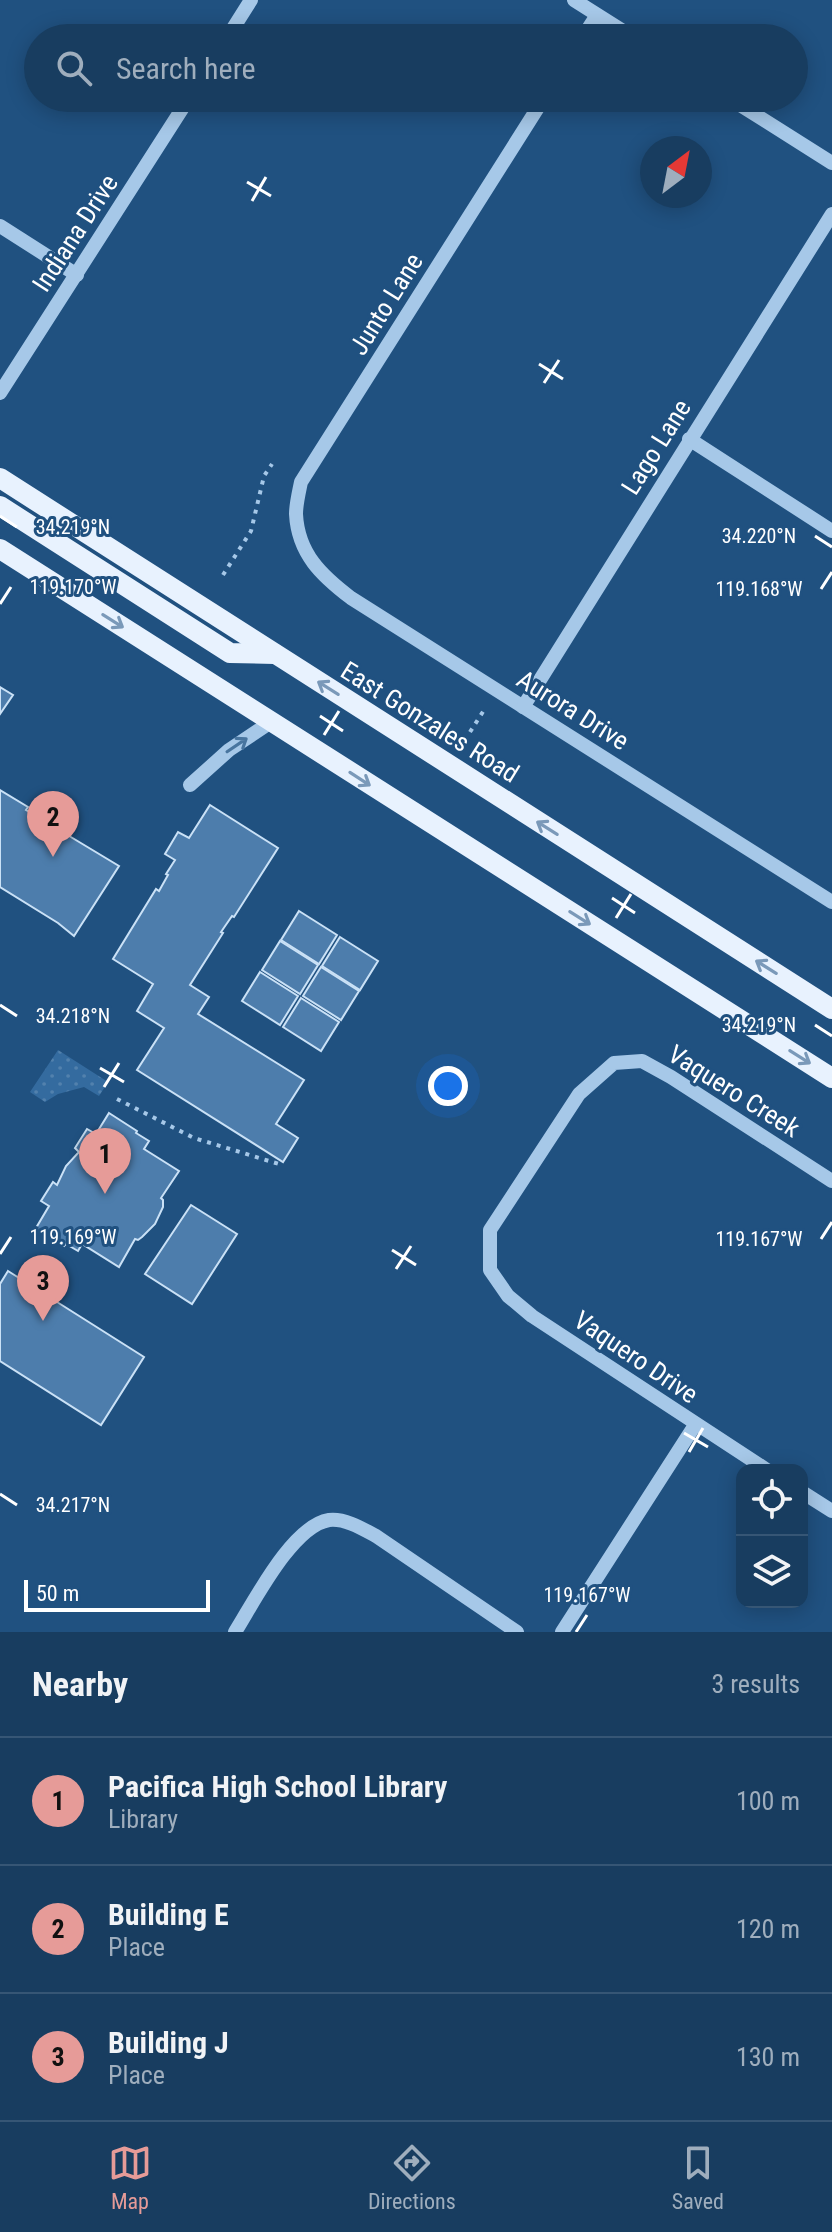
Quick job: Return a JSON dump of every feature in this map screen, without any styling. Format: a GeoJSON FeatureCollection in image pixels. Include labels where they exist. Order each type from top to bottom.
{"type":"FeatureCollection","features":[{"type":"Feature","properties":{"kind":"main road","name":"East Gonzales Road"},"geometry":{"type":"LineString","coordinates":[[0,478],[832,1009]]}},
{"type":"Feature","properties":{"kind":"main road"},"geometry":{"type":"LineString","coordinates":[[0,506],[230,653],[275,654]]}},
{"type":"Feature","properties":{"kind":"main road"},"geometry":{"type":"LineString","coordinates":[[0,549],[832,1078]]}},
{"type":"Feature","properties":{"kind":"street"},"geometry":{"type":"LineString","coordinates":[[236,24],[251,0]]}},
{"type":"Feature","properties":{"kind":"street"},"geometry":{"type":"LineString","coordinates":[[574,0],[611,24]]}},
{"type":"Feature","properties":{"kind":"street"},"geometry":{"type":"LineString","coordinates":[[591,24],[597,15]]}},
{"type":"Feature","properties":{"kind":"street","name":"Indiana Drive"},"geometry":{"type":"LineString","coordinates":[[0,393],[180,112]]}},
{"type":"Feature","properties":{"kind":"street","name":"Junto Lane"},"geometry":{"type":"LineString","coordinates":[[301,544],[296,513],[301,482],[535,112]]}},
{"type":"Feature","properties":{"kind":"street"},"geometry":{"type":"LineString","coordinates":[[751,112],[832,163]]}},
{"type":"Feature","properties":{"kind":"street","name":"Lago Lane"},"geometry":{"type":"LineString","coordinates":[[523,707],[832,214]]}},
{"type":"Feature","properties":{"kind":"street"},"geometry":{"type":"LineString","coordinates":[[0,226],[77,275]]}},
{"type":"Feature","properties":{"kind":"street"},"geometry":{"type":"LineString","coordinates":[[689,439],[832,531]]}},
{"type":"Feature","properties":{"kind":"street","name":"Aurora Drive"},"geometry":{"type":"LineString","coordinates":[[301,544],[324,577],[351,598],[832,902]]}},
{"type":"Feature","properties":{"kind":"street"},"geometry":{"type":"LineString","coordinates":[[190,785],[229,750],[271,722]]}},
{"type":"Feature","properties":{"kind":"street","name":"Vaquero Creek"},"geometry":{"type":"LineString","coordinates":[[490,1270],[490,1230],[579,1094],[614,1063],[642,1061],[832,1181]]}},
{"type":"Feature","properties":{"kind":"street","name":"Vaquero Drive"},"geometry":{"type":"LineString","coordinates":[[490,1270],[508,1296],[532,1316],[757,1464]]}},
{"type":"Feature","properties":{"kind":"street"},"geometry":{"type":"LineString","coordinates":[[562,1632],[695,1425]]}},
{"type":"Feature","properties":{"kind":"street"},"geometry":{"type":"LineString","coordinates":[[808,1496],[832,1511]]}},
{"type":"Feature","properties":{"kind":"street"},"geometry":{"type":"LineString","coordinates":[[235,1632],[285,1553],[303,1533],[329,1520],[352,1524],[376,1536],[517,1632]]}},
{"type":"Feature","properties":{"kind":"path"},"geometry":{"type":"LineString","coordinates":[[223,575],[251,531],[264,476],[272,464]]}},
{"type":"Feature","properties":{"kind":"path"},"geometry":{"type":"LineString","coordinates":[[470,732],[497,690]]}},
{"type":"Feature","properties":{"kind":"path"},"geometry":{"type":"LineString","coordinates":[[117,1099],[194,1138],[279,1164]]}},
{"type":"Feature","properties":{"kind":"shaded area"},"geometry":{"type":"Polygon","coordinates":[[[58,1050],[108,1082],[99,1096],[84,1087],[58,1094],[45,1102],[30,1092],[58,1050]]]}},
{"type":"Feature","properties":{"kind":"building"},"geometry":{"type":"Polygon","coordinates":[[[0,687],[13,695],[0,714],[0,687]]]}},
{"type":"Feature","properties":{"kind":"building"},"geometry":{"type":"Polygon","coordinates":[[[0,790],[28,807],[26,810],[119,866],[74,936],[0,887],[0,790]]]}},
{"type":"Feature","properties":{"kind":"building"},"geometry":{"type":"Polygon","coordinates":[[[210,805],[278,848],[221,932],[190,985],[209,997],[198,1014],[304,1080],[276,1124],[298,1138],[283,1162],[137,1070],[164,1028],[137,1011],[153,984],[113,959],[168,875],[175,860],[165,854],[178,832],[189,838],[210,805]]]}},
{"type":"Feature","properties":{"kind":"building"},"geometry":{"type":"Polygon","coordinates":[[[299,911],[337,935],[319,964],[281,940],[299,911]]]}},
{"type":"Feature","properties":{"kind":"building"},"geometry":{"type":"Polygon","coordinates":[[[340,937],[378,961],[360,990],[322,966],[340,937]]]}},
{"type":"Feature","properties":{"kind":"building"},"geometry":{"type":"Polygon","coordinates":[[[280,941],[318,965],[300,994],[262,970],[280,941]]]}},
{"type":"Feature","properties":{"kind":"building"},"geometry":{"type":"Polygon","coordinates":[[[321,967],[359,991],[341,1020],[303,996],[321,967]]]}},
{"type":"Feature","properties":{"kind":"building"},"geometry":{"type":"Polygon","coordinates":[[[260,972],[298,996],[280,1025],[242,1001],[260,972]]]}},
{"type":"Feature","properties":{"kind":"building"},"geometry":{"type":"Polygon","coordinates":[[[301,998],[339,1022],[321,1051],[283,1027],[301,998]]]}},
{"type":"Feature","properties":{"kind":"building"},"geometry":{"type":"Polygon","coordinates":[[[109,1113],[149,1141],[144,1149],[179,1171],[161,1198],[163,1207],[155,1224],[138,1240],[135,1239],[119,1267],[82,1244],[78,1251],[36,1228],[49,1206],[41,1201],[53,1182],[57,1185],[66,1166],[79,1152],[75,1148],[87,1129],[96,1134],[109,1113]]]}},
{"type":"Feature","properties":{"kind":"building"},"geometry":{"type":"Polygon","coordinates":[[[191,1205],[237,1234],[192,1304],[145,1274],[191,1205]]]}},
{"type":"Feature","properties":{"kind":"building"},"geometry":{"type":"Polygon","coordinates":[[[8,1271],[144,1357],[101,1425],[0,1361],[0,1284],[8,1271]]]}},
{"type":"Feature","properties":{"kind":"place","name":"Building E"},"geometry":{"type":"Point","coordinates":[53,857]}},
{"type":"Feature","properties":{"kind":"place","name":"Pacifica High School Library"},"geometry":{"type":"Point","coordinates":[105,1194]}},
{"type":"Feature","properties":{"kind":"place","name":"Building J"},"geometry":{"type":"Point","coordinates":[43,1321]}}]}
